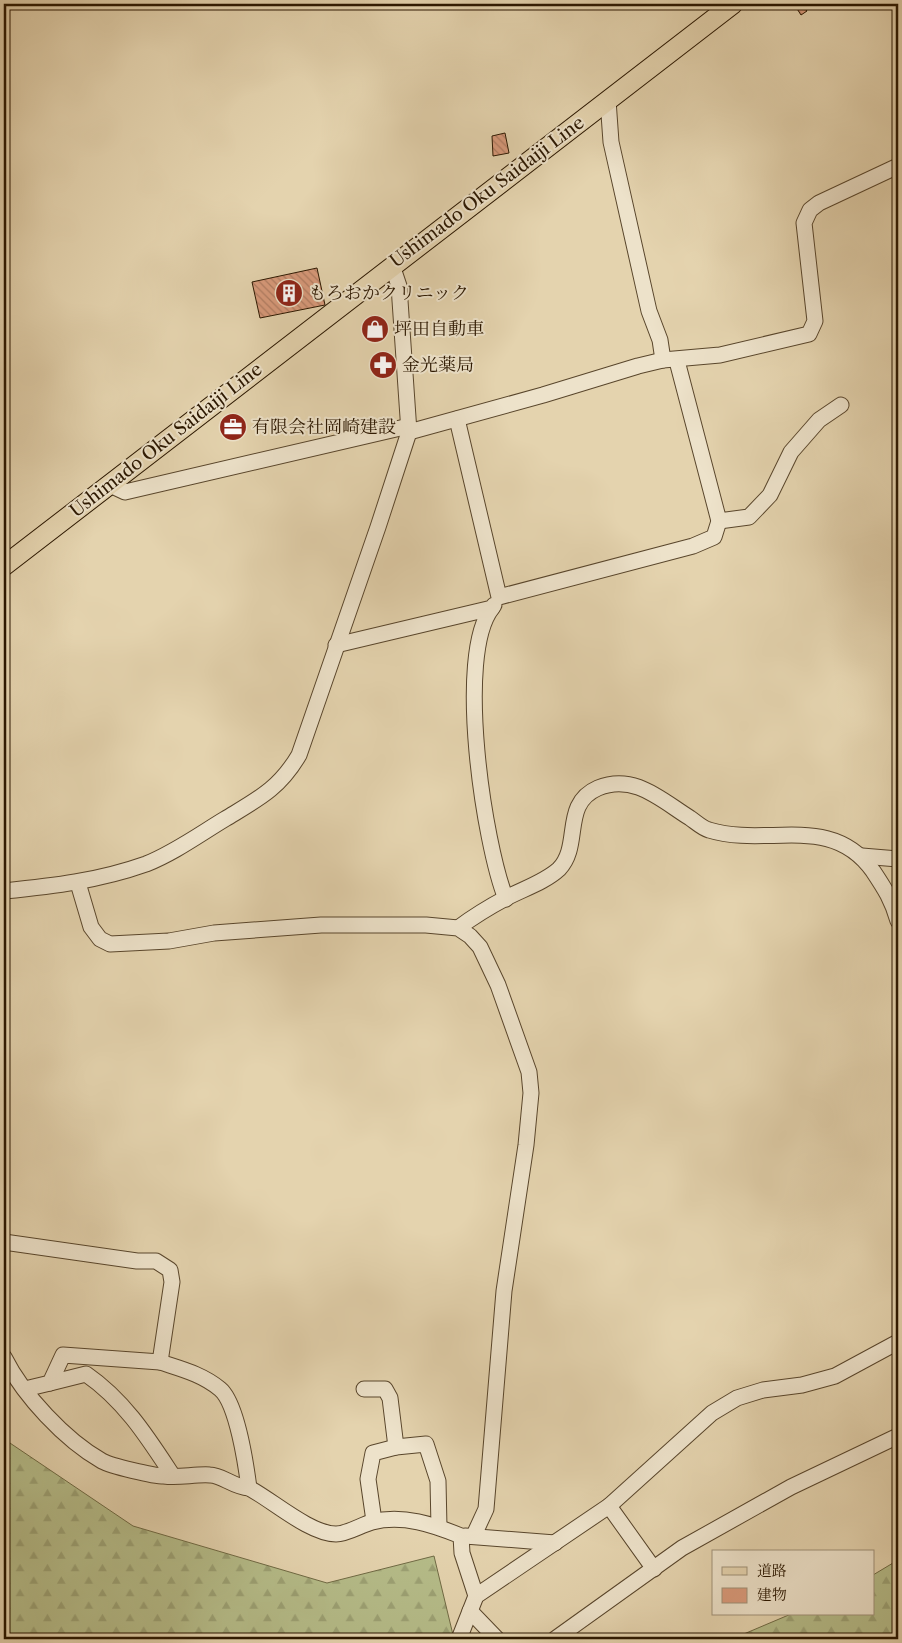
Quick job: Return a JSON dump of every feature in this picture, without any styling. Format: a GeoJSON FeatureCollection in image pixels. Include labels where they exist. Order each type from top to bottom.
{"type":"FeatureCollection","features":[{"type":"Feature","properties":{"kind":"main road","name":"Ushimado Oku Saidaiji Line"},"geometry":{"type":"LineString","coordinates":[[4,566],[733,4]]}},
{"type":"Feature","properties":{"kind":"street"},"geometry":{"type":"LineString","coordinates":[[336,646],[496,603],[693,546],[714,537],[719,521],[670,361],[649,311],[611,142],[608,100]]}},
{"type":"Feature","properties":{"kind":"street"},"geometry":{"type":"LineString","coordinates":[[108,484],[125,492],[457,419],[670,361],[720,355],[809,334],[815,321],[804,223],[810,210],[819,203],[898,166]]}},
{"type":"Feature","properties":{"kind":"street"},"geometry":{"type":"LineString","coordinates":[[4,891],[78,883],[147,863],[177,849],[264,795],[287,774],[299,755],[378,527],[409,429],[399,286],[392,265]]}},
{"type":"Feature","properties":{"kind":"street"},"geometry":{"type":"LineString","coordinates":[[719,521],[748,517],[770,495],[791,452],[819,420],[841,405]]}},
{"type":"Feature","properties":{"kind":"street"},"geometry":{"type":"LineString","coordinates":[[457,419],[496,603],[481,631],[477,657],[475,712],[479,773],[490,850],[506,899]]}},
{"type":"Feature","properties":{"kind":"street"},"geometry":{"type":"LineString","coordinates":[[458,928],[559,868],[571,842],[576,810],[582,800],[595,789],[612,782],[629,783],[643,788],[706,829],[742,836],[817,836],[835,840],[862,856],[892,898],[898,921]]}},
{"type":"Feature","properties":{"kind":"street"},"geometry":{"type":"LineString","coordinates":[[862,856],[898,859]]}},
{"type":"Feature","properties":{"kind":"street"},"geometry":{"type":"LineString","coordinates":[[78,883],[91,927],[100,939],[110,944],[169,941],[214,933],[321,925],[426,925],[458,928],[470,936],[480,947],[498,985],[529,1072],[531,1093],[526,1145],[504,1291],[486,1509],[468,1536],[462,1553],[476,1596]]}},
{"type":"Feature","properties":{"kind":"street"},"geometry":{"type":"LineString","coordinates":[[4,1242],[137,1261],[156,1261],[170,1270],[172,1282],[160,1362]]}},
{"type":"Feature","properties":{"kind":"street"},"geometry":{"type":"LineString","coordinates":[[459,1639],[476,1596],[609,1506],[712,1413],[737,1398],[763,1390],[802,1385],[835,1376],[898,1342]]}},
{"type":"Feature","properties":{"kind":"street"},"geometry":{"type":"LineString","coordinates":[[50,1383],[63,1355],[160,1362],[204,1378],[222,1390],[231,1409],[244,1451],[249,1488]]}},
{"type":"Feature","properties":{"kind":"street"},"geometry":{"type":"LineString","coordinates":[[6,1366],[64,1434],[103,1462],[163,1476],[212,1475],[237,1487],[249,1488],[311,1527],[336,1534],[374,1521],[405,1520],[439,1527],[468,1536],[555,1543]]}},
{"type":"Feature","properties":{"kind":"street"},"geometry":{"type":"LineString","coordinates":[[25,1389],[86,1374],[105,1387],[142,1428],[173,1476]]}},
{"type":"Feature","properties":{"kind":"street"},"geometry":{"type":"LineString","coordinates":[[364,1389],[385,1389],[390,1398],[396,1447]]}},
{"type":"Feature","properties":{"kind":"street"},"geometry":{"type":"LineString","coordinates":[[555,1639],[682,1548],[791,1486],[898,1436]]}},
{"type":"Feature","properties":{"kind":"street"},"geometry":{"type":"LineString","coordinates":[[374,1521],[368,1479],[373,1453],[396,1447],[426,1444],[438,1481],[439,1527]]}},
{"type":"Feature","properties":{"kind":"street"},"geometry":{"type":"LineString","coordinates":[[609,1506],[654,1569]]}},
{"type":"Feature","properties":{"kind":"street"},"geometry":{"type":"LineString","coordinates":[[470,1611],[497,1639]]}},
{"type":"Feature","properties":{"kind":"green space"},"geometry":{"type":"Polygon","coordinates":[[[4,1439],[133,1526],[327,1583],[434,1556],[454,1639],[14,1639],[4,1633],[4,1439]]]}},
{"type":"Feature","properties":{"kind":"green space"},"geometry":{"type":"Polygon","coordinates":[[[898,1560],[898,1639],[732,1639],[786,1616],[874,1616],[874,1574],[898,1560]]]}},
{"type":"Feature","properties":{"kind":"building"},"geometry":{"type":"Polygon","coordinates":[[[794,4],[802,4],[807,11],[801,15],[794,4]]]}},
{"type":"Feature","properties":{"kind":"building"},"geometry":{"type":"Polygon","coordinates":[[[505,133],[509,153],[493,156],[492,136],[505,133]]]}},
{"type":"Feature","properties":{"kind":"building","name":"もろおかクリニック"},"geometry":{"type":"Polygon","coordinates":[[[317,268],[325,305],[260,318],[252,282],[317,268]]]}},
{"type":"Feature","properties":{"kind":"place","name":"もろおかクリニック"},"geometry":{"type":"Point","coordinates":[289,293]}},
{"type":"Feature","properties":{"kind":"place","name":"坪田自動車"},"geometry":{"type":"Point","coordinates":[375,329]}},
{"type":"Feature","properties":{"kind":"place","name":"金光薬局"},"geometry":{"type":"Point","coordinates":[383,365]}},
{"type":"Feature","properties":{"kind":"place","name":"有限会社岡崎建設"},"geometry":{"type":"Point","coordinates":[233,427]}}]}
